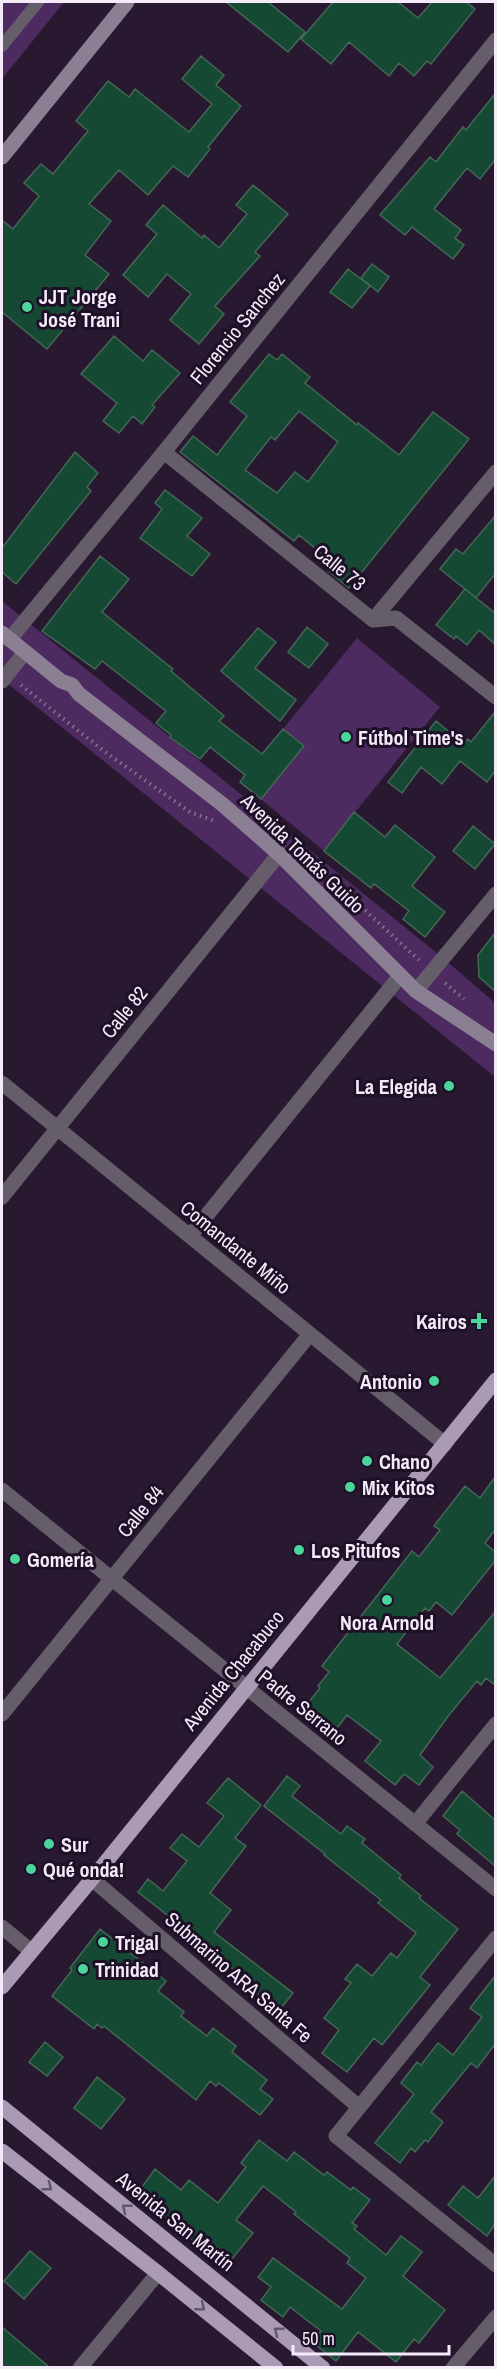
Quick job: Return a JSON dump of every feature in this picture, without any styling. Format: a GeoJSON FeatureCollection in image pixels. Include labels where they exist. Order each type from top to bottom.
{"type":"FeatureCollection","features":[{"type":"Feature","properties":{"kind":"main road"},"geometry":{"type":"LineString","coordinates":[[2,157],[127,2]]}},
{"type":"Feature","properties":{"kind":"main road","name":"Avenida Tomás Guido"},"geometry":{"type":"LineString","coordinates":[[5,636],[61,681],[72,685],[79,694],[222,804],[279,854],[416,991],[495,1044]]}},
{"type":"Feature","properties":{"kind":"main road","name":"Avenida Chacabuco"},"geometry":{"type":"LineString","coordinates":[[2,1987],[495,1380]]}},
{"type":"Feature","properties":{"kind":"main road","name":"Avenida San Martín"},"geometry":{"type":"LineString","coordinates":[[2,2107],[323,2367]]}},
{"type":"Feature","properties":{"kind":"main road"},"geometry":{"type":"LineString","coordinates":[[2,2151],[276,2367]]}},
{"type":"Feature","properties":{"kind":"street"},"geometry":{"type":"LineString","coordinates":[[2,46],[38,2]]}},
{"type":"Feature","properties":{"kind":"street","name":"Florencio Sanchez"},"geometry":{"type":"LineString","coordinates":[[5,636],[164,452],[495,40]]}},
{"type":"Feature","properties":{"kind":"street","name":"Calle 73"},"geometry":{"type":"LineString","coordinates":[[164,452],[373,620]]}},
{"type":"Feature","properties":{"kind":"street"},"geometry":{"type":"LineString","coordinates":[[373,620],[495,472]]}},
{"type":"Feature","properties":{"kind":"street"},"geometry":{"type":"LineString","coordinates":[[373,620],[396,618],[495,697]]}},
{"type":"Feature","properties":{"kind":"street"},"geometry":{"type":"LineString","coordinates":[[2,681],[25,652]]}},
{"type":"Feature","properties":{"kind":"street","name":"Calle 82"},"geometry":{"type":"LineString","coordinates":[[2,1197],[279,854]]}},
{"type":"Feature","properties":{"kind":"street"},"geometry":{"type":"LineString","coordinates":[[416,991],[495,894]]}},
{"type":"Feature","properties":{"kind":"street"},"geometry":{"type":"LineString","coordinates":[[190,1236],[400,976]]}},
{"type":"Feature","properties":{"kind":"street","name":"Comandante Miño"},"geometry":{"type":"LineString","coordinates":[[2,1083],[445,1444]]}},
{"type":"Feature","properties":{"kind":"street","name":"Calle 84"},"geometry":{"type":"LineString","coordinates":[[2,1714],[310,1334]]}},
{"type":"Feature","properties":{"kind":"street","name":"Padre Serrano"},"geometry":{"type":"LineString","coordinates":[[2,1490],[495,1889]]}},
{"type":"Feature","properties":{"kind":"street"},"geometry":{"type":"LineString","coordinates":[[415,1824],[495,1724]]}},
{"type":"Feature","properties":{"kind":"street","name":"Submarino ARA Santa Fe"},"geometry":{"type":"LineString","coordinates":[[92,1878],[359,2107]]}},
{"type":"Feature","properties":{"kind":"street"},"geometry":{"type":"LineString","coordinates":[[2,1927],[31,1951]]}},
{"type":"Feature","properties":{"kind":"street"},"geometry":{"type":"LineString","coordinates":[[495,1938],[336,2136],[495,2265]]}},
{"type":"Feature","properties":{"kind":"street"},"geometry":{"type":"LineString","coordinates":[[80,2367],[158,2272]]}},
{"type":"Feature","properties":{"kind":"street"},"geometry":{"type":"LineString","coordinates":[[453,2367],[495,2317]]}},
{"type":"Feature","properties":{"kind":"shaded area"},"geometry":{"type":"Polygon","coordinates":[[[2,2],[64,2],[2,79],[2,2]]]}},
{"type":"Feature","properties":{"kind":"shaded area"},"geometry":{"type":"Polygon","coordinates":[[[2,601],[443,958],[495,1003],[495,1077],[2,679],[2,601]]]}},
{"type":"Feature","properties":{"kind":"shaded area","name":"Fútbol Time's"},"geometry":{"type":"Polygon","coordinates":[[[357,638],[440,707],[324,851],[240,782],[357,638]]]}},
{"type":"Feature","properties":{"kind":"building"},"geometry":{"type":"Polygon","coordinates":[[[226,2],[268,2],[305,32],[288,52],[226,2]]]}},
{"type":"Feature","properties":{"kind":"building"},"geometry":{"type":"Polygon","coordinates":[[[333,2],[398,2],[418,18],[432,2],[466,2],[475,9],[431,64],[427,61],[414,76],[399,63],[389,76],[349,42],[331,64],[301,39],[333,2]]]}},
{"type":"Feature","properties":{"kind":"building"},"geometry":{"type":"Polygon","coordinates":[[[201,56],[224,75],[216,85],[241,106],[208,147],[210,149],[188,177],[173,166],[148,195],[119,170],[89,204],[111,221],[85,255],[109,274],[47,349],[2,312],[2,220],[13,229],[39,196],[24,183],[41,164],[53,174],[88,131],[76,121],[108,81],[129,97],[135,89],[189,132],[212,104],[182,79],[201,56]]]}},
{"type":"Feature","properties":{"kind":"building"},"geometry":{"type":"Polygon","coordinates":[[[495,94],[495,160],[480,179],[467,168],[434,209],[461,230],[455,238],[464,245],[453,259],[412,227],[405,235],[380,215],[430,157],[436,162],[463,127],[466,130],[495,94]]]}},
{"type":"Feature","properties":{"kind":"building"},"geometry":{"type":"Polygon","coordinates":[[[253,185],[288,214],[255,252],[260,256],[215,306],[224,314],[199,344],[170,320],[191,294],[167,274],[148,297],[123,275],[157,234],[146,225],[163,205],[202,238],[204,235],[219,248],[247,214],[236,205],[253,185]]]}},
{"type":"Feature","properties":{"kind":"building"},"geometry":{"type":"Polygon","coordinates":[[[372,264],[389,277],[378,292],[361,278],[372,264]]]}},
{"type":"Feature","properties":{"kind":"building"},"geometry":{"type":"Polygon","coordinates":[[[348,269],[370,286],[352,308],[330,292],[348,269]]]}},
{"type":"Feature","properties":{"kind":"building"},"geometry":{"type":"Polygon","coordinates":[[[114,336],[143,361],[152,350],[180,373],[152,405],[155,407],[142,424],[133,416],[119,433],[103,421],[117,403],[81,374],[114,336]]]}},
{"type":"Feature","properties":{"kind":"building"},"geometry":{"type":"Polygon","coordinates":[[[269,354],[277,360],[282,354],[310,377],[305,383],[399,455],[433,412],[469,439],[349,588],[328,571],[334,564],[299,535],[294,541],[180,452],[193,436],[217,455],[247,416],[230,402],[269,354]],[[299,411],[275,440],[271,437],[245,470],[277,493],[295,472],[308,482],[338,442],[299,411]]]}},
{"type":"Feature","properties":{"kind":"building"},"geometry":{"type":"Polygon","coordinates":[[[75,452],[98,473],[87,487],[91,491],[16,584],[2,572],[2,548],[75,452]]]}},
{"type":"Feature","properties":{"kind":"building"},"geometry":{"type":"Polygon","coordinates":[[[165,490],[202,518],[187,536],[210,554],[192,576],[140,538],[162,509],[155,503],[165,490]]]}},
{"type":"Feature","properties":{"kind":"building"},"geometry":{"type":"Polygon","coordinates":[[[495,516],[495,574],[476,598],[440,569],[456,549],[463,554],[495,516]]]}},
{"type":"Feature","properties":{"kind":"building"},"geometry":{"type":"Polygon","coordinates":[[[100,556],[129,579],[102,612],[173,669],[171,671],[224,716],[219,721],[262,754],[283,729],[304,746],[261,799],[240,782],[245,775],[210,747],[200,759],[170,737],[171,735],[156,723],[166,711],[102,661],[95,669],[42,631],[100,556]]]}},
{"type":"Feature","properties":{"kind":"building"},"geometry":{"type":"Polygon","coordinates":[[[465,589],[495,613],[495,644],[479,630],[467,645],[456,636],[454,639],[436,625],[465,589]]]}},
{"type":"Feature","properties":{"kind":"building"},"geometry":{"type":"Polygon","coordinates":[[[307,627],[328,644],[309,668],[288,652],[307,627]]]}},
{"type":"Feature","properties":{"kind":"building"},"geometry":{"type":"Polygon","coordinates":[[[258,628],[276,642],[255,668],[296,700],[280,721],[221,671],[258,628]]]}},
{"type":"Feature","properties":{"kind":"building"},"geometry":{"type":"Polygon","coordinates":[[[495,712],[495,771],[487,782],[460,761],[442,784],[421,767],[402,793],[388,782],[436,721],[464,744],[468,739],[471,742],[495,712]]]}},
{"type":"Feature","properties":{"kind":"building"},"geometry":{"type":"Polygon","coordinates":[[[354,812],[385,837],[395,825],[435,857],[412,886],[445,912],[425,937],[403,919],[409,911],[374,884],[371,888],[324,851],[354,812]]]}},
{"type":"Feature","properties":{"kind":"building"},"geometry":{"type":"Polygon","coordinates":[[[473,826],[495,844],[475,869],[453,851],[473,826]]]}},
{"type":"Feature","properties":{"kind":"building"},"geometry":{"type":"Polygon","coordinates":[[[495,933],[495,991],[479,977],[478,955],[495,933]]]}},
{"type":"Feature","properties":{"kind":"building"},"geometry":{"type":"Polygon","coordinates":[[[495,1477],[495,1530],[485,1543],[495,1552],[495,1561],[452,1615],[436,1602],[429,1611],[425,1608],[397,1644],[440,1678],[495,1612],[495,1685],[486,1678],[481,1685],[477,1681],[449,1715],[420,1755],[433,1767],[419,1785],[404,1774],[395,1785],[365,1761],[381,1741],[347,1715],[334,1732],[304,1708],[329,1672],[322,1666],[412,1551],[419,1557],[440,1530],[434,1526],[465,1486],[480,1498],[495,1477]]]}},
{"type":"Feature","properties":{"kind":"building"},"geometry":{"type":"Polygon","coordinates":[[[287,1776],[300,1786],[292,1796],[341,1834],[347,1826],[365,1839],[362,1843],[401,1875],[399,1878],[421,1896],[419,1898],[458,1929],[420,1977],[430,1985],[382,2045],[374,2038],[347,2072],[322,2053],[339,2030],[324,2018],[351,1983],[345,1979],[357,1964],[372,1976],[391,1953],[397,1958],[416,1933],[378,1903],[381,1900],[264,1806],[287,1776]]]}},
{"type":"Feature","properties":{"kind":"building"},"geometry":{"type":"Polygon","coordinates":[[[228,1778],[261,1805],[235,1838],[246,1846],[210,1893],[231,1910],[214,1932],[293,1993],[279,2011],[236,1977],[239,1974],[209,1950],[206,1954],[172,1927],[176,1922],[138,1892],[148,1879],[163,1891],[187,1861],[170,1848],[182,1834],[199,1847],[224,1816],[207,1803],[228,1778]]]}},
{"type":"Feature","properties":{"kind":"building"},"geometry":{"type":"Polygon","coordinates":[[[462,1791],[495,1820],[495,1866],[457,1834],[460,1830],[443,1816],[462,1791]]]}},
{"type":"Feature","properties":{"kind":"building"},"geometry":{"type":"Polygon","coordinates":[[[100,1929],[166,1981],[158,1991],[184,2012],[181,2016],[207,2036],[213,2028],[236,2046],[232,2052],[267,2080],[260,2089],[273,2099],[260,2115],[219,2083],[216,2086],[210,2081],[196,2100],[104,2026],[102,2028],[97,2024],[94,2029],[52,1996],[100,1929]]]}},
{"type":"Feature","properties":{"kind":"building"},"geometry":{"type":"Polygon","coordinates":[[[495,1976],[495,2044],[477,2068],[471,2063],[431,2112],[443,2122],[428,2142],[425,2140],[415,2152],[411,2148],[400,2163],[375,2143],[414,2094],[401,2083],[417,2062],[421,2065],[438,2043],[453,2055],[482,2017],[470,2008],[495,1976]]]}},
{"type":"Feature","properties":{"kind":"building"},"geometry":{"type":"Polygon","coordinates":[[[45,2042],[63,2057],[47,2076],[29,2062],[45,2042]]]}},
{"type":"Feature","properties":{"kind":"building"},"geometry":{"type":"Polygon","coordinates":[[[97,2077],[125,2099],[101,2129],[74,2108],[97,2077]]]}},
{"type":"Feature","properties":{"kind":"building"},"geometry":{"type":"Polygon","coordinates":[[[259,2140],[287,2161],[294,2152],[324,2175],[327,2172],[351,2190],[353,2187],[370,2200],[352,2223],[357,2226],[354,2229],[386,2255],[401,2236],[422,2252],[403,2276],[445,2310],[419,2343],[414,2339],[396,2362],[358,2332],[336,2361],[312,2342],[321,2331],[290,2307],[283,2317],[261,2300],[271,2287],[258,2277],[273,2258],[342,2309],[366,2278],[347,2263],[350,2258],[294,2214],[296,2212],[263,2186],[236,2220],[253,2233],[232,2259],[200,2234],[194,2241],[161,2215],[165,2211],[139,2191],[155,2169],[181,2190],[189,2180],[218,2203],[246,2167],[241,2163],[259,2140]]]}},
{"type":"Feature","properties":{"kind":"building"},"geometry":{"type":"Polygon","coordinates":[[[495,2176],[495,2224],[487,2236],[448,2205],[463,2186],[478,2198],[495,2176]]]}},
{"type":"Feature","properties":{"kind":"building"},"geometry":{"type":"Polygon","coordinates":[[[30,2251],[51,2268],[24,2299],[4,2281],[30,2251]]]}},
{"type":"Feature","properties":{"kind":"building"},"geometry":{"type":"Polygon","coordinates":[[[2,2327],[49,2367],[2,2367],[2,2327]]]}},
{"type":"Feature","properties":{"kind":"place","name":"JJT Jorge José Trani"},"geometry":{"type":"Point","coordinates":[27,307]}},
{"type":"Feature","properties":{"kind":"place","name":"Fútbol Time's"},"geometry":{"type":"Point","coordinates":[346,737]}},
{"type":"Feature","properties":{"kind":"place","name":"La Elegida"},"geometry":{"type":"Point","coordinates":[449,1086]}},
{"type":"Feature","properties":{"kind":"place","name":"Kairos"},"geometry":{"type":"Point","coordinates":[479,1321]}},
{"type":"Feature","properties":{"kind":"place","name":"Antonio"},"geometry":{"type":"Point","coordinates":[434,1381]}},
{"type":"Feature","properties":{"kind":"place","name":"Chano"},"geometry":{"type":"Point","coordinates":[367,1461]}},
{"type":"Feature","properties":{"kind":"place","name":"Mix Kitos"},"geometry":{"type":"Point","coordinates":[350,1487]}},
{"type":"Feature","properties":{"kind":"place","name":"Los Pitufos"},"geometry":{"type":"Point","coordinates":[299,1550]}},
{"type":"Feature","properties":{"kind":"place","name":"Gomería"},"geometry":{"type":"Point","coordinates":[15,1559]}},
{"type":"Feature","properties":{"kind":"place","name":"Nora Arnold"},"geometry":{"type":"Point","coordinates":[387,1600]}},
{"type":"Feature","properties":{"kind":"place","name":"Sur"},"geometry":{"type":"Point","coordinates":[49,1844]}},
{"type":"Feature","properties":{"kind":"place","name":"Qué onda!"},"geometry":{"type":"Point","coordinates":[31,1869]}},
{"type":"Feature","properties":{"kind":"place","name":"Trigal"},"geometry":{"type":"Point","coordinates":[103,1942]}},
{"type":"Feature","properties":{"kind":"place","name":"Trinidad"},"geometry":{"type":"Point","coordinates":[83,1969]}}]}
